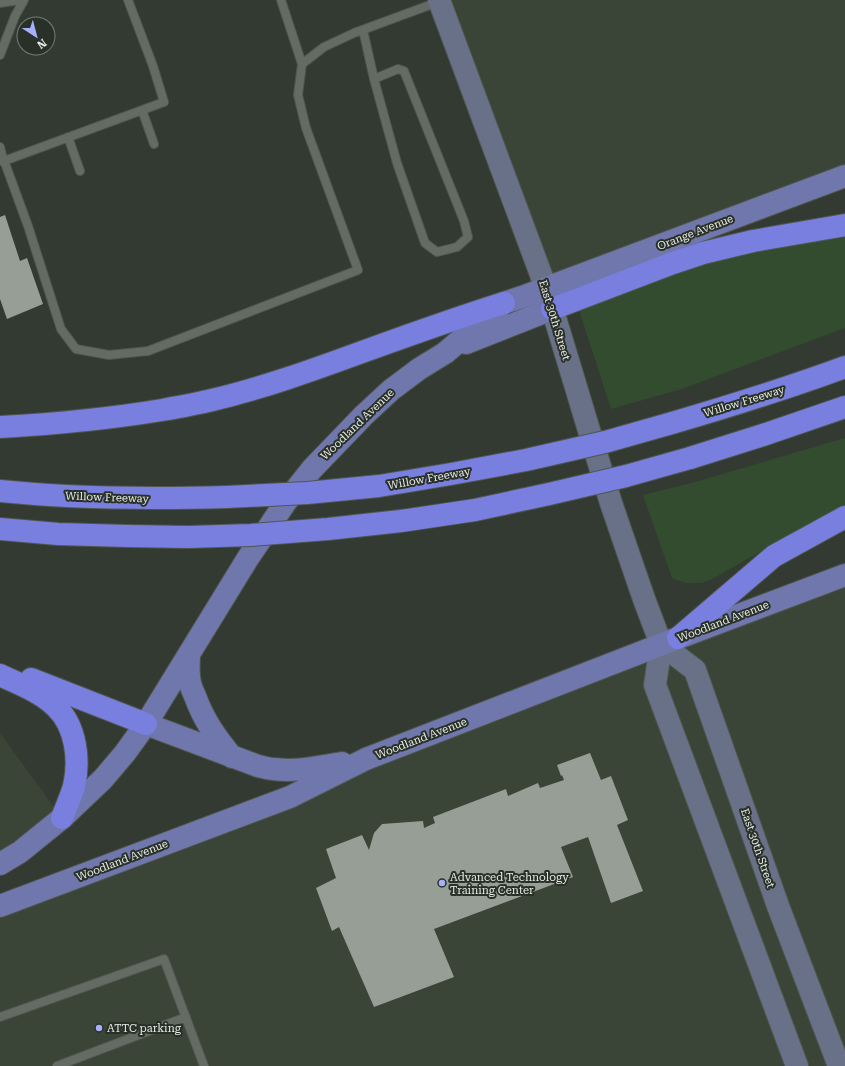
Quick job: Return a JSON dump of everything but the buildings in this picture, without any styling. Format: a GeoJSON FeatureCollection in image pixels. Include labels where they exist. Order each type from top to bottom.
{"type":"FeatureCollection","features":[{"type":"Feature","properties":{"kind":"highway"},"geometry":{"type":"LineString","coordinates":[[552,309],[703,253],[753,241],[845,225]]}},
{"type":"Feature","properties":{"kind":"highway"},"geometry":{"type":"LineString","coordinates":[[0,427],[105,419],[212,401],[314,369],[451,320],[504,303]]}},
{"type":"Feature","properties":{"kind":"highway","name":"Willow Freeway"},"geometry":{"type":"LineString","coordinates":[[0,491],[91,497],[155,499],[307,493],[386,485],[526,460],[605,442],[749,400],[845,367]]}},
{"type":"Feature","properties":{"kind":"highway"},"geometry":{"type":"LineString","coordinates":[[0,529],[58,534],[128,536],[188,537],[251,535],[328,529],[475,510],[626,476],[763,435],[845,407]]}},
{"type":"Feature","properties":{"kind":"highway"},"geometry":{"type":"LineString","coordinates":[[669,641],[774,556],[845,517]]}},
{"type":"Feature","properties":{"kind":"highway"},"geometry":{"type":"LineString","coordinates":[[0,668],[25,676],[146,724]]}},
{"type":"Feature","properties":{"kind":"highway"},"geometry":{"type":"LineString","coordinates":[[0,675],[47,700],[64,716],[69,725],[75,746],[74,786],[62,818]]}},
{"type":"Feature","properties":{"kind":"main road","name":"East 30th Street"},"geometry":{"type":"LineString","coordinates":[[439,1],[546,288],[611,503],[641,592],[669,641],[695,670],[778,906],[839,1066]]}},
{"type":"Feature","properties":{"kind":"main road","name":"Orange Avenue"},"geometry":{"type":"LineString","coordinates":[[546,288],[845,176]]}},
{"type":"Feature","properties":{"kind":"main road","name":"Woodland Avenue"},"geometry":{"type":"LineString","coordinates":[[0,864],[20,852],[62,818],[103,779],[124,753],[146,724],[267,530],[285,503],[312,469],[364,415],[391,390],[419,369],[445,353],[504,303],[546,288]]}},
{"type":"Feature","properties":{"kind":"main road"},"geometry":{"type":"LineString","coordinates":[[445,353],[488,334],[552,309]]}},
{"type":"Feature","properties":{"kind":"main road","name":"Woodland Avenue"},"geometry":{"type":"LineString","coordinates":[[0,906],[290,797],[366,759],[669,641],[845,575]]}},
{"type":"Feature","properties":{"kind":"main road","name":"East 30th Street"},"geometry":{"type":"LineString","coordinates":[[669,641],[655,685],[797,1066]]}},
{"type":"Feature","properties":{"kind":"main road"},"geometry":{"type":"LineString","coordinates":[[189,654],[189,676],[198,706],[215,736],[232,757]]}},
{"type":"Feature","properties":{"kind":"main road"},"geometry":{"type":"LineString","coordinates":[[146,724],[232,757],[273,770],[316,768],[366,759]]}},
{"type":"Feature","properties":{"kind":"lane"},"geometry":{"type":"LineString","coordinates":[[0,3],[20,0]]}},
{"type":"Feature","properties":{"kind":"lane"},"geometry":{"type":"LineString","coordinates":[[0,55],[15,16],[24,0]]}},
{"type":"Feature","properties":{"kind":"lane"},"geometry":{"type":"LineString","coordinates":[[2,161],[164,102],[153,66],[128,0]]}},
{"type":"Feature","properties":{"kind":"lane"},"geometry":{"type":"LineString","coordinates":[[0,147],[2,161],[28,226],[61,329],[76,349],[109,355],[148,352],[358,270],[306,128],[298,95],[302,64],[281,0]]}},
{"type":"Feature","properties":{"kind":"lane"},"geometry":{"type":"LineString","coordinates":[[302,64],[324,47],[363,30],[439,1]]}},
{"type":"Feature","properties":{"kind":"lane"},"geometry":{"type":"LineString","coordinates":[[363,30],[374,79],[397,163],[425,243],[437,252],[457,247],[468,237],[464,221],[404,71],[398,69],[374,79]]}},
{"type":"Feature","properties":{"kind":"lane"},"geometry":{"type":"LineString","coordinates":[[142,110],[154,144]]}},
{"type":"Feature","properties":{"kind":"lane"},"geometry":{"type":"LineString","coordinates":[[68,137],[80,171]]}},
{"type":"Feature","properties":{"kind":"lane"},"geometry":{"type":"LineString","coordinates":[[0,1017],[164,958],[204,1066]]}},
{"type":"Feature","properties":{"kind":"lane"},"geometry":{"type":"LineString","coordinates":[[56,1066],[186,1017]]}},
{"type":"Feature","properties":{"kind":"shaded area"},"geometry":{"type":"Polygon","coordinates":[[[439,0],[845,0],[845,176],[546,288],[439,0]]]}},
{"type":"Feature","properties":{"kind":"shaded area"},"geometry":{"type":"Polygon","coordinates":[[[845,575],[845,1066],[0,1066],[0,906],[845,575]]]}},
{"type":"Feature","properties":{"kind":"shaded area"},"geometry":{"type":"Polygon","coordinates":[[[0,733],[62,818],[0,864],[0,733]]]}},
{"type":"Feature","properties":{"kind":"green space"},"geometry":{"type":"Polygon","coordinates":[[[845,233],[845,328],[682,389],[611,409],[580,313],[585,306],[708,259],[845,233]]]}},
{"type":"Feature","properties":{"kind":"green space"},"geometry":{"type":"Polygon","coordinates":[[[845,438],[845,506],[784,538],[714,578],[702,583],[685,583],[672,578],[643,495],[695,482],[845,438]]]}},
{"type":"Feature","properties":{"kind":"place","name":"Advanced Technology Training Center"},"geometry":{"type":"Point","coordinates":[442,883]}},
{"type":"Feature","properties":{"kind":"place","name":"ATTC parking"},"geometry":{"type":"Point","coordinates":[99,1028]}}]}
